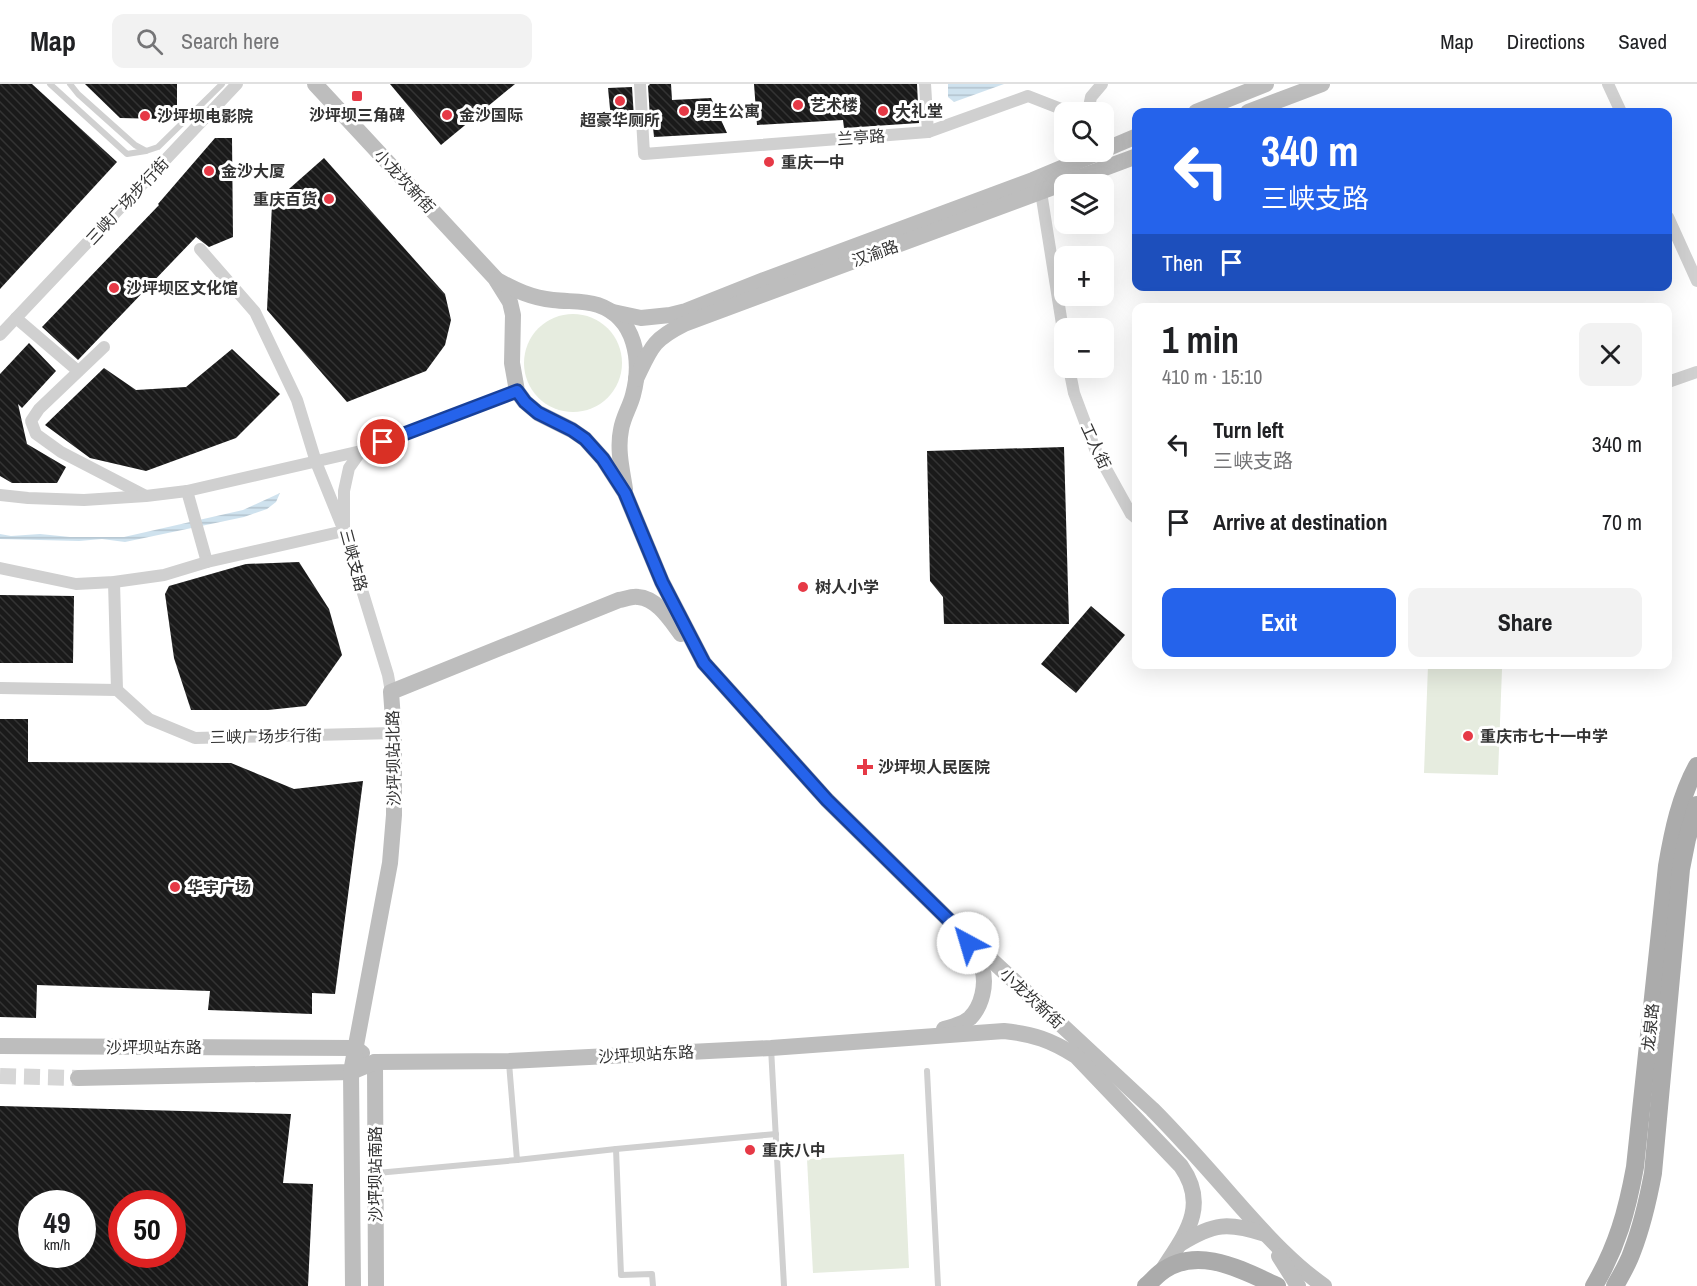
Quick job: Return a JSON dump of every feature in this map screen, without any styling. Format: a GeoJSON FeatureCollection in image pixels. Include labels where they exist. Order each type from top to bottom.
{"type":"FeatureCollection","features":[{"type":"Feature","properties":{"kind":"main road","name":"小龙坎新街"},"geometry":{"type":"LineString","coordinates":[[315,84],[495,278],[510,302],[513,315],[512,363],[517,391],[525,402],[538,413],[585,439],[603,459],[625,493],[662,582],[704,663],[827,800],[957,928],[1152,1108],[1265,1234]]}},
{"type":"Feature","properties":{"kind":"main road"},"geometry":{"type":"LineString","coordinates":[[1206,108],[1266,84]]}},
{"type":"Feature","properties":{"kind":"main road"},"geometry":{"type":"LineString","coordinates":[[1259,108],[1322,84]]}},
{"type":"Feature","properties":{"kind":"main road","name":"汉渝路"},"geometry":{"type":"LineString","coordinates":[[1114,145],[1132,138]]}},
{"type":"Feature","properties":{"kind":"main road","name":"汉渝路"},"geometry":{"type":"LineString","coordinates":[[636,379],[649,351],[657,340],[684,324],[1132,158]]}},
{"type":"Feature","properties":{"kind":"main road","name":"汉渝路"},"geometry":{"type":"LineString","coordinates":[[613,312],[641,318],[686,311],[1034,180],[1074,162]]}},
{"type":"Feature","properties":{"kind":"main road","name":"小龙坎新街"},"geometry":{"type":"LineString","coordinates":[[495,278],[521,293],[537,298],[587,302],[601,306],[613,312],[632,334],[637,361],[636,379],[621,430],[619,446],[625,493]]}},
{"type":"Feature","properties":{"kind":"main road","name":"沙坪坝站北路"},"geometry":{"type":"LineString","coordinates":[[351,1072],[390,863],[394,815],[394,733],[391,692],[619,600],[637,597],[648,599],[662,611],[704,663]]}},
{"type":"Feature","properties":{"kind":"main road","name":"龙泉路"},"geometry":{"type":"LineString","coordinates":[[1594,1286],[1613,1251],[1630,1195],[1635,1167],[1667,866],[1680,804],[1694,770]]}},
{"type":"Feature","properties":{"kind":"main road","name":"龙泉路"},"geometry":{"type":"LineString","coordinates":[[1615,1286],[1641,1228],[1649,1197],[1682,870],[1687,839],[1697,805]]}},
{"type":"Feature","properties":{"kind":"main road"},"geometry":{"type":"LineString","coordinates":[[917,1037],[955,1026],[969,1019],[981,998],[984,984],[983,970],[979,959],[957,928]]}},
{"type":"Feature","properties":{"kind":"main road","name":"小龙坎新街"},"geometry":{"type":"LineString","coordinates":[[917,1037],[1004,1031],[1024,1033],[1058,1045],[1076,1056],[1189,1177],[1195,1206],[1191,1222],[1162,1271]]}},
{"type":"Feature","properties":{"kind":"main road","name":"沙坪坝站东路"},"geometry":{"type":"LineString","coordinates":[[78,1078],[351,1072],[375,1062],[509,1061],[771,1048],[917,1037]]}},
{"type":"Feature","properties":{"kind":"main road","name":"沙坪坝站东路"},"geometry":{"type":"LineString","coordinates":[[0,1046],[355,1048]]}},
{"type":"Feature","properties":{"kind":"main road"},"geometry":{"type":"LineString","coordinates":[[355,1048],[375,1062]]}},
{"type":"Feature","properties":{"kind":"main road","name":"沙坪坝站南路"},"geometry":{"type":"LineString","coordinates":[[375,1062],[376,1286]]}},
{"type":"Feature","properties":{"kind":"main road","name":"沙坪坝站南路"},"geometry":{"type":"LineString","coordinates":[[351,1072],[353,1286]]}},
{"type":"Feature","properties":{"kind":"main road"},"geometry":{"type":"LineString","coordinates":[[1179,1244],[1199,1232],[1218,1227],[1237,1226],[1265,1234],[1294,1262],[1324,1286]]}},
{"type":"Feature","properties":{"kind":"main road"},"geometry":{"type":"LineString","coordinates":[[1265,1234],[1298,1286]]}},
{"type":"Feature","properties":{"kind":"main road"},"geometry":{"type":"LineString","coordinates":[[1146,1286],[1162,1271],[1178,1263],[1193,1261],[1229,1264],[1277,1286]]}},
{"type":"Feature","properties":{"kind":"street","name":"三峡广场步行街"},"geometry":{"type":"LineString","coordinates":[[0,335],[237,84]]}},
{"type":"Feature","properties":{"kind":"street","name":"兰亭路"},"geometry":{"type":"LineString","coordinates":[[640,84],[644,154],[928,132],[1028,96],[1054,106]]}},
{"type":"Feature","properties":{"kind":"street"},"geometry":{"type":"LineString","coordinates":[[925,84],[928,132]]}},
{"type":"Feature","properties":{"kind":"street"},"geometry":{"type":"LineString","coordinates":[[1090,102],[1091,97],[1102,84]]}},
{"type":"Feature","properties":{"kind":"street"},"geometry":{"type":"LineString","coordinates":[[1608,84],[1619,108]]}},
{"type":"Feature","properties":{"kind":"street"},"geometry":{"type":"LineString","coordinates":[[1041,192],[1061,318]]}},
{"type":"Feature","properties":{"kind":"street"},"geometry":{"type":"LineString","coordinates":[[1672,226],[1697,281]]}},
{"type":"Feature","properties":{"kind":"street"},"geometry":{"type":"LineString","coordinates":[[0,568],[76,584],[114,582],[164,575],[207,562],[344,531],[316,462],[297,400],[255,312],[200,249]]}},
{"type":"Feature","properties":{"kind":"street"},"geometry":{"type":"LineString","coordinates":[[16,318],[78,371]]}},
{"type":"Feature","properties":{"kind":"street"},"geometry":{"type":"LineString","coordinates":[[104,347],[39,409],[32,421],[36,434],[61,452],[146,496]]}},
{"type":"Feature","properties":{"kind":"street"},"geometry":{"type":"LineString","coordinates":[[1672,381],[1697,372]]}},
{"type":"Feature","properties":{"kind":"street","name":"工人街"},"geometry":{"type":"LineString","coordinates":[[1071,378],[1074,393],[1095,449],[1132,515]]}},
{"type":"Feature","properties":{"kind":"street"},"geometry":{"type":"LineString","coordinates":[[0,495],[84,500],[187,491],[361,451],[517,391]]}},
{"type":"Feature","properties":{"kind":"street","name":"三峡支路"},"geometry":{"type":"LineString","coordinates":[[361,451],[349,468],[346,480],[344,531],[388,675],[391,692]]}},
{"type":"Feature","properties":{"kind":"street"},"geometry":{"type":"LineString","coordinates":[[187,491],[207,562]]}},
{"type":"Feature","properties":{"kind":"street"},"geometry":{"type":"LineString","coordinates":[[0,688],[117,690],[114,582]]}},
{"type":"Feature","properties":{"kind":"street","name":"三峡广场步行街"},"geometry":{"type":"LineString","coordinates":[[117,690],[149,719],[195,738],[394,733]]}},
{"type":"Feature","properties":{"kind":"lane"},"geometry":{"type":"LineString","coordinates":[[50,84],[127,154],[158,147],[222,84]]}},
{"type":"Feature","properties":{"kind":"lane"},"geometry":{"type":"LineString","coordinates":[[70,84],[78,94],[135,145],[146,151]]}},
{"type":"Feature","properties":{"kind":"lane"},"geometry":{"type":"LineString","coordinates":[[771,1048],[784,1286]]}},
{"type":"Feature","properties":{"kind":"lane"},"geometry":{"type":"LineString","coordinates":[[509,1061],[517,1160]]}},
{"type":"Feature","properties":{"kind":"lane"},"geometry":{"type":"LineString","coordinates":[[927,1071],[938,1286]]}},
{"type":"Feature","properties":{"kind":"lane"},"geometry":{"type":"LineString","coordinates":[[375,1174],[776,1134]]}},
{"type":"Feature","properties":{"kind":"lane"},"geometry":{"type":"LineString","coordinates":[[616,1149],[621,1275],[652,1274],[654,1286]]}},
{"type":"Feature","properties":{"kind":"shaded area"},"geometry":{"type":"Polygon","coordinates":[[[573,314],[592,318],[608,328],[618,344],[622,363],[618,382],[608,398],[592,408],[573,412],[554,408],[538,398],[528,382],[524,363],[528,344],[538,328],[554,318],[573,314]]]}},
{"type":"Feature","properties":{"kind":"shaded area"},"geometry":{"type":"Polygon","coordinates":[[[1428,669],[1502,669],[1498,775],[1424,773],[1428,669]]]}},
{"type":"Feature","properties":{"kind":"shaded area"},"geometry":{"type":"Polygon","coordinates":[[[904,1154],[909,1268],[813,1273],[807,1159],[904,1154]]]}},
{"type":"Feature","properties":{"kind":"water"},"geometry":{"type":"Polygon","coordinates":[[[948,84],[1004,84],[954,102],[948,97],[948,84]]]}},
{"type":"Feature","properties":{"kind":"water"},"geometry":{"type":"Polygon","coordinates":[[[280,493],[276,502],[267,509],[244,517],[125,542],[102,539],[79,541],[0,539],[0,534],[124,537],[243,510],[280,493]]]}},
{"type":"Feature","properties":{"kind":"building"},"geometry":{"type":"Polygon","coordinates":[[[0,84],[32,84],[117,162],[0,289],[0,84]]]}},
{"type":"Feature","properties":{"kind":"building"},"geometry":{"type":"Polygon","coordinates":[[[85,84],[177,84],[177,106],[162,119],[120,118],[85,84]]]}},
{"type":"Feature","properties":{"kind":"building","name":"金沙国际"},"geometry":{"type":"Polygon","coordinates":[[[390,84],[515,84],[441,145],[390,84]]]}},
{"type":"Feature","properties":{"kind":"building","name":"男生公寓"},"geometry":{"type":"Polygon","coordinates":[[[650,84],[671,84],[672,100],[711,98],[727,133],[654,137],[652,117],[650,117],[648,86],[650,84]]]}},
{"type":"Feature","properties":{"kind":"building"},"geometry":{"type":"Polygon","coordinates":[[[754,84],[917,84],[919,123],[844,128],[843,120],[757,125],[754,84]]]}},
{"type":"Feature","properties":{"kind":"building","name":"超豪华厕所"},"geometry":{"type":"Polygon","coordinates":[[[632,87],[634,118],[611,119],[608,88],[632,87]]]}},
{"type":"Feature","properties":{"kind":"building"},"geometry":{"type":"Polygon","coordinates":[[[215,138],[232,138],[233,237],[209,247],[196,237],[78,360],[42,327],[159,205],[215,138]]]}},
{"type":"Feature","properties":{"kind":"building"},"geometry":{"type":"Polygon","coordinates":[[[324,158],[445,294],[451,320],[445,345],[426,371],[347,402],[267,310],[272,204],[324,158]]]}},
{"type":"Feature","properties":{"kind":"building"},"geometry":{"type":"Polygon","coordinates":[[[29,343],[56,371],[22,408],[18,404],[27,444],[66,467],[57,483],[12,483],[0,476],[0,374],[29,343]]]}},
{"type":"Feature","properties":{"kind":"building"},"geometry":{"type":"Polygon","coordinates":[[[232,349],[280,394],[236,438],[146,471],[90,458],[45,425],[104,368],[136,390],[186,387],[232,349]]]}},
{"type":"Feature","properties":{"kind":"building"},"geometry":{"type":"Polygon","coordinates":[[[1064,447],[1069,624],[944,624],[943,597],[930,581],[927,451],[1064,447]]]}},
{"type":"Feature","properties":{"kind":"building"},"geometry":{"type":"Polygon","coordinates":[[[299,562],[329,609],[342,655],[306,706],[268,710],[191,710],[174,658],[165,594],[169,586],[246,564],[299,562]]]}},
{"type":"Feature","properties":{"kind":"building"},"geometry":{"type":"Polygon","coordinates":[[[0,595],[74,596],[73,663],[0,663],[0,595]]]}},
{"type":"Feature","properties":{"kind":"building"},"geometry":{"type":"Polygon","coordinates":[[[1091,606],[1125,635],[1076,693],[1041,664],[1091,606]]]}},
{"type":"Feature","properties":{"kind":"building","name":"华宇广场"},"geometry":{"type":"Polygon","coordinates":[[[0,719],[28,719],[28,762],[231,763],[294,789],[363,781],[335,994],[312,993],[312,1014],[208,1010],[210,991],[37,985],[36,1018],[0,1017],[0,719]]]}},
{"type":"Feature","properties":{"kind":"building"},"geometry":{"type":"Polygon","coordinates":[[[0,1106],[291,1114],[283,1183],[313,1184],[308,1286],[0,1286],[0,1106]]]}},
{"type":"Feature","properties":{"kind":"tunnel"},"geometry":{"type":"LineString","coordinates":[[0,1076],[78,1078]]}},
{"type":"Feature","properties":{"kind":"place","name":"沙坪坝三角碑"},"geometry":{"type":"Point","coordinates":[357,96]}},
{"type":"Feature","properties":{"kind":"place","name":"超豪华厕所"},"geometry":{"type":"Point","coordinates":[620,101]}},
{"type":"Feature","properties":{"kind":"place","name":"艺术楼"},"geometry":{"type":"Point","coordinates":[798,105]}},
{"type":"Feature","properties":{"kind":"place","name":"男生公寓"},"geometry":{"type":"Point","coordinates":[684,111]}},
{"type":"Feature","properties":{"kind":"place","name":"大礼堂"},"geometry":{"type":"Point","coordinates":[883,111]}},
{"type":"Feature","properties":{"kind":"place","name":"金沙国际"},"geometry":{"type":"Point","coordinates":[447,115]}},
{"type":"Feature","properties":{"kind":"place","name":"沙坪坝电影院"},"geometry":{"type":"Point","coordinates":[145,116]}},
{"type":"Feature","properties":{"kind":"place","name":"重庆一中"},"geometry":{"type":"Point","coordinates":[769,162]}},
{"type":"Feature","properties":{"kind":"place","name":"金沙大厦"},"geometry":{"type":"Point","coordinates":[209,171]}},
{"type":"Feature","properties":{"kind":"place","name":"重庆百货"},"geometry":{"type":"Point","coordinates":[329,199]}},
{"type":"Feature","properties":{"kind":"place","name":"沙坪坝区文化馆"},"geometry":{"type":"Point","coordinates":[114,288]}},
{"type":"Feature","properties":{"kind":"place","name":"树人小学"},"geometry":{"type":"Point","coordinates":[803,587]}},
{"type":"Feature","properties":{"kind":"place","name":"重庆市七十一中学"},"geometry":{"type":"Point","coordinates":[1468,736]}},
{"type":"Feature","properties":{"kind":"place","name":"沙坪坝人民医院"},"geometry":{"type":"Point","coordinates":[865,767]}},
{"type":"Feature","properties":{"kind":"place","name":"华宇广场"},"geometry":{"type":"Point","coordinates":[175,887]}},
{"type":"Feature","properties":{"kind":"place","name":"重庆八中"},"geometry":{"type":"Point","coordinates":[750,1150]}},
{"type":"Feature","properties":{"kind":"route"},"geometry":{"type":"LineString","coordinates":[[383,442],[517,391],[525,402],[538,413],[585,439],[603,459],[625,493],[662,582],[704,663],[827,800],[957,928],[968,943]]}}]}
